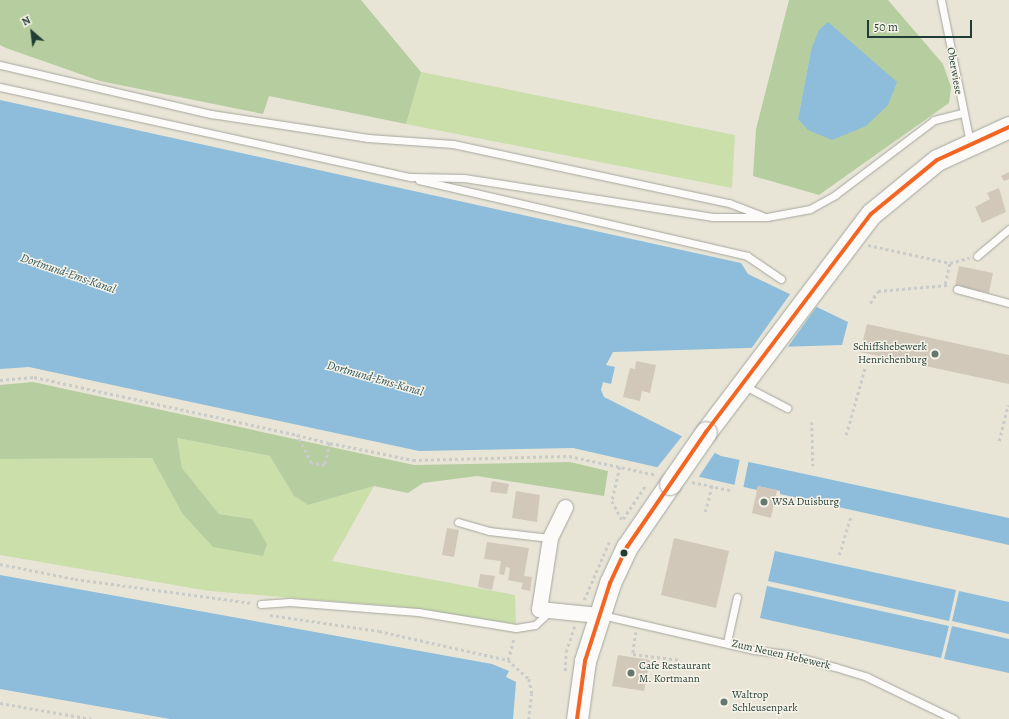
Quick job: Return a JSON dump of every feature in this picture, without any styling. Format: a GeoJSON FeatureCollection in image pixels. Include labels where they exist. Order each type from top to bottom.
{"type":"FeatureCollection","features":[{"type":"Feature","properties":{"kind":"main road"},"geometry":{"type":"LineString","coordinates":[[577,719],[586,661],[599,615],[627,547],[706,432],[759,365],[814,287],[871,214],[896,190],[937,160],[970,142],[1009,127]]}},
{"type":"Feature","properties":{"kind":"street"},"geometry":{"type":"LineString","coordinates":[[565,507],[550,538],[539,609],[599,615]]}},
{"type":"Feature","properties":{"kind":"lane","name":"Oberwiese"},"geometry":{"type":"LineString","coordinates":[[941,0],[962,113],[970,142]]}},
{"type":"Feature","properties":{"kind":"lane"},"geometry":{"type":"LineString","coordinates":[[0,65],[211,114],[368,138],[453,144],[728,203],[767,218]]}},
{"type":"Feature","properties":{"kind":"lane"},"geometry":{"type":"LineString","coordinates":[[0,87],[411,177],[747,256],[781,279]]}},
{"type":"Feature","properties":{"kind":"lane"},"geometry":{"type":"LineString","coordinates":[[411,177],[464,178],[713,217],[767,218],[810,209],[836,195],[934,120],[962,113]]}},
{"type":"Feature","properties":{"kind":"lane"},"geometry":{"type":"LineString","coordinates":[[977,256],[1009,228]]}},
{"type":"Feature","properties":{"kind":"lane"},"geometry":{"type":"LineString","coordinates":[[957,289],[1009,303]]}},
{"type":"Feature","properties":{"kind":"lane"},"geometry":{"type":"LineString","coordinates":[[742,385],[787,408]]}},
{"type":"Feature","properties":{"kind":"lane"},"geometry":{"type":"LineString","coordinates":[[458,522],[488,531],[550,538]]}},
{"type":"Feature","properties":{"kind":"lane"},"geometry":{"type":"LineString","coordinates":[[728,642],[737,597]]}},
{"type":"Feature","properties":{"kind":"lane"},"geometry":{"type":"LineString","coordinates":[[261,604],[290,602],[418,612],[516,628],[535,625],[550,611]]}},
{"type":"Feature","properties":{"kind":"lane","name":"Zum Neuen Hebewerk"},"geometry":{"type":"LineString","coordinates":[[599,615],[788,654],[867,677],[954,719]]}},
{"type":"Feature","properties":{"kind":"path"},"geometry":{"type":"LineString","coordinates":[[862,243],[950,263],[977,256]]}},
{"type":"Feature","properties":{"kind":"path"},"geometry":{"type":"LineString","coordinates":[[945,284],[950,263]]}},
{"type":"Feature","properties":{"kind":"path"},"geometry":{"type":"LineString","coordinates":[[870,303],[878,291],[945,284],[957,289]]}},
{"type":"Feature","properties":{"kind":"path"},"geometry":{"type":"LineString","coordinates":[[846,435],[865,368]]}},
{"type":"Feature","properties":{"kind":"path"},"geometry":{"type":"LineString","coordinates":[[0,380],[34,377],[412,460],[569,456],[620,467],[612,501],[622,520]]}},
{"type":"Feature","properties":{"kind":"path"},"geometry":{"type":"LineString","coordinates":[[999,440],[1008,406]]}},
{"type":"Feature","properties":{"kind":"path"},"geometry":{"type":"LineString","coordinates":[[812,422],[809,432],[813,444],[812,466]]}},
{"type":"Feature","properties":{"kind":"path"},"geometry":{"type":"LineString","coordinates":[[297,435],[311,463],[325,465],[330,443]]}},
{"type":"Feature","properties":{"kind":"path"},"geometry":{"type":"LineString","coordinates":[[705,512],[712,486]]}},
{"type":"Feature","properties":{"kind":"path"},"geometry":{"type":"LineString","coordinates":[[839,555],[850,518]]}},
{"type":"Feature","properties":{"kind":"path"},"geometry":{"type":"LineString","coordinates":[[0,564],[75,579],[261,604],[270,615],[378,631],[508,660],[529,679],[532,693],[529,719]]}},
{"type":"Feature","properties":{"kind":"path"},"geometry":{"type":"LineString","coordinates":[[638,622],[633,654],[681,660]]}},
{"type":"Feature","properties":{"kind":"path"},"geometry":{"type":"LineString","coordinates":[[508,660],[516,628]]}},
{"type":"Feature","properties":{"kind":"path"},"geometry":{"type":"LineString","coordinates":[[0,703],[92,719]]}},
{"type":"Feature","properties":{"kind":"green space"},"geometry":{"type":"Polygon","coordinates":[[[0,0],[361,0],[421,72],[406,124],[269,96],[263,114],[100,81],[6,48],[0,45],[0,0]]]}},
{"type":"Feature","properties":{"kind":"green space"},"geometry":{"type":"Polygon","coordinates":[[[789,0],[888,0],[943,64],[951,87],[949,103],[819,195],[753,176],[756,129],[789,0]],[[828,23],[811,50],[798,119],[896,82],[828,23]]]}},
{"type":"Feature","properties":{"kind":"green space"},"geometry":{"type":"Polygon","coordinates":[[[421,72],[735,135],[732,188],[406,124],[421,72]]]}},
{"type":"Feature","properties":{"kind":"green space"},"geometry":{"type":"Polygon","coordinates":[[[33,382],[414,465],[570,462],[608,471],[604,496],[477,476],[423,483],[408,493],[374,486],[308,505],[294,496],[270,456],[177,438],[182,468],[219,514],[252,519],[267,544],[263,556],[213,547],[182,513],[152,458],[0,459],[0,385],[33,382]]]}},
{"type":"Feature","properties":{"kind":"green space"},"geometry":{"type":"Polygon","coordinates":[[[177,438],[270,456],[294,496],[308,505],[374,486],[332,561],[515,595],[516,624],[393,606],[209,591],[0,555],[0,459],[152,458],[182,513],[252,519],[219,514],[182,468],[177,438]]]}},
{"type":"Feature","properties":{"kind":"water"},"geometry":{"type":"Polygon","coordinates":[[[828,22],[897,82],[888,105],[866,126],[832,140],[808,130],[798,119],[811,50],[819,30],[828,22]]]}},
{"type":"Feature","properties":{"kind":"water","name":"Dortmund-Ems-Kanal"},"geometry":{"type":"Polygon","coordinates":[[[0,100],[741,263],[748,274],[848,322],[842,345],[613,352],[606,365],[615,367],[611,384],[603,382],[601,390],[604,397],[721,456],[1009,518],[1009,545],[780,494],[780,491],[758,486],[757,490],[573,448],[419,451],[29,367],[0,369],[0,100]]]}},
{"type":"Feature","properties":{"kind":"water"},"geometry":{"type":"Polygon","coordinates":[[[775,551],[956,590],[949,621],[768,581],[775,551]]]}},
{"type":"Feature","properties":{"kind":"water"},"geometry":{"type":"Polygon","coordinates":[[[0,575],[492,664],[509,671],[506,677],[516,682],[513,719],[170,719],[0,689],[0,575]]]}},
{"type":"Feature","properties":{"kind":"water"},"geometry":{"type":"Polygon","coordinates":[[[767,586],[949,626],[941,658],[760,618],[767,586]]]}},
{"type":"Feature","properties":{"kind":"water"},"geometry":{"type":"Polygon","coordinates":[[[959,591],[1009,602],[1009,634],[952,621],[959,591]]]}},
{"type":"Feature","properties":{"kind":"water"},"geometry":{"type":"Polygon","coordinates":[[[952,626],[1009,639],[1009,673],[944,659],[952,626]]]}},
{"type":"Feature","properties":{"kind":"pier"},"geometry":{"type":"Polygon","coordinates":[[[791,293],[817,306],[787,348],[751,349],[791,293]]]}},
{"type":"Feature","properties":{"kind":"pier"},"geometry":{"type":"Polygon","coordinates":[[[683,435],[716,451],[698,478],[656,469],[683,435]]]}},
{"type":"Feature","properties":{"kind":"pier"},"geometry":{"type":"Polygon","coordinates":[[[740,458],[749,459],[743,489],[734,487],[740,458]]]}},
{"type":"Feature","properties":{"kind":"building"},"geometry":{"type":"Polygon","coordinates":[[[1009,172],[1009,179],[1004,181],[1001,176],[1009,172]]]}},
{"type":"Feature","properties":{"kind":"building"},"geometry":{"type":"Polygon","coordinates":[[[999,188],[1006,212],[982,223],[975,207],[990,199],[987,193],[999,188]]]}},
{"type":"Feature","properties":{"kind":"building"},"geometry":{"type":"Polygon","coordinates":[[[959,266],[993,273],[989,293],[955,286],[959,266]]]}},
{"type":"Feature","properties":{"kind":"building","name":"Schiffshebewerk Henrichenburg"},"geometry":{"type":"Polygon","coordinates":[[[867,324],[1009,355],[1009,384],[860,352],[867,324]]]}},
{"type":"Feature","properties":{"kind":"building"},"geometry":{"type":"Polygon","coordinates":[[[636,361],[656,365],[650,393],[642,391],[640,401],[623,397],[630,368],[635,369],[636,361]]]}},
{"type":"Feature","properties":{"kind":"building"},"geometry":{"type":"Polygon","coordinates":[[[492,481],[509,484],[507,494],[490,492],[492,481]]]}},
{"type":"Feature","properties":{"kind":"building","name":"WSA Duisburg"},"geometry":{"type":"Polygon","coordinates":[[[758,486],[777,490],[771,518],[752,513],[758,486]]]}},
{"type":"Feature","properties":{"kind":"building"},"geometry":{"type":"Polygon","coordinates":[[[516,491],[540,495],[537,522],[512,518],[516,491]]]}},
{"type":"Feature","properties":{"kind":"building"},"geometry":{"type":"Polygon","coordinates":[[[447,528],[459,530],[454,557],[442,555],[447,528]]]}},
{"type":"Feature","properties":{"kind":"building"},"geometry":{"type":"Polygon","coordinates":[[[674,538],[729,551],[716,608],[661,595],[674,538]]]}},
{"type":"Feature","properties":{"kind":"building"},"geometry":{"type":"Polygon","coordinates":[[[487,542],[529,548],[524,576],[532,577],[530,591],[521,589],[523,583],[508,580],[510,568],[506,567],[504,575],[499,574],[501,561],[484,559],[487,542]]]}},
{"type":"Feature","properties":{"kind":"building"},"geometry":{"type":"Polygon","coordinates":[[[480,574],[495,576],[492,590],[478,587],[480,574]]]}},
{"type":"Feature","properties":{"kind":"building","name":"Cafe Restaurant M. Kortmann"},"geometry":{"type":"Polygon","coordinates":[[[618,655],[650,660],[644,691],[612,686],[618,655]]]}},
{"type":"Feature","properties":{"kind":"transit line"},"geometry":{"type":"LineString","coordinates":[[577,719],[585,661],[610,583],[627,547],[706,432],[871,214],[937,160],[1009,127]]}},
{"type":"Feature","properties":{"kind":"place","name":"Schiffshebewerk Henrichenburg"},"geometry":{"type":"Point","coordinates":[935,354]}},
{"type":"Feature","properties":{"kind":"place","name":"WSA Duisburg"},"geometry":{"type":"Point","coordinates":[764,502]}},
{"type":"Feature","properties":{"kind":"place","name":"Cafe Restaurant M. Kortmann"},"geometry":{"type":"Point","coordinates":[631,673]}},
{"type":"Feature","properties":{"kind":"place","name":"Waltrop Schleusenpark"},"geometry":{"type":"Point","coordinates":[724,702]}}]}
